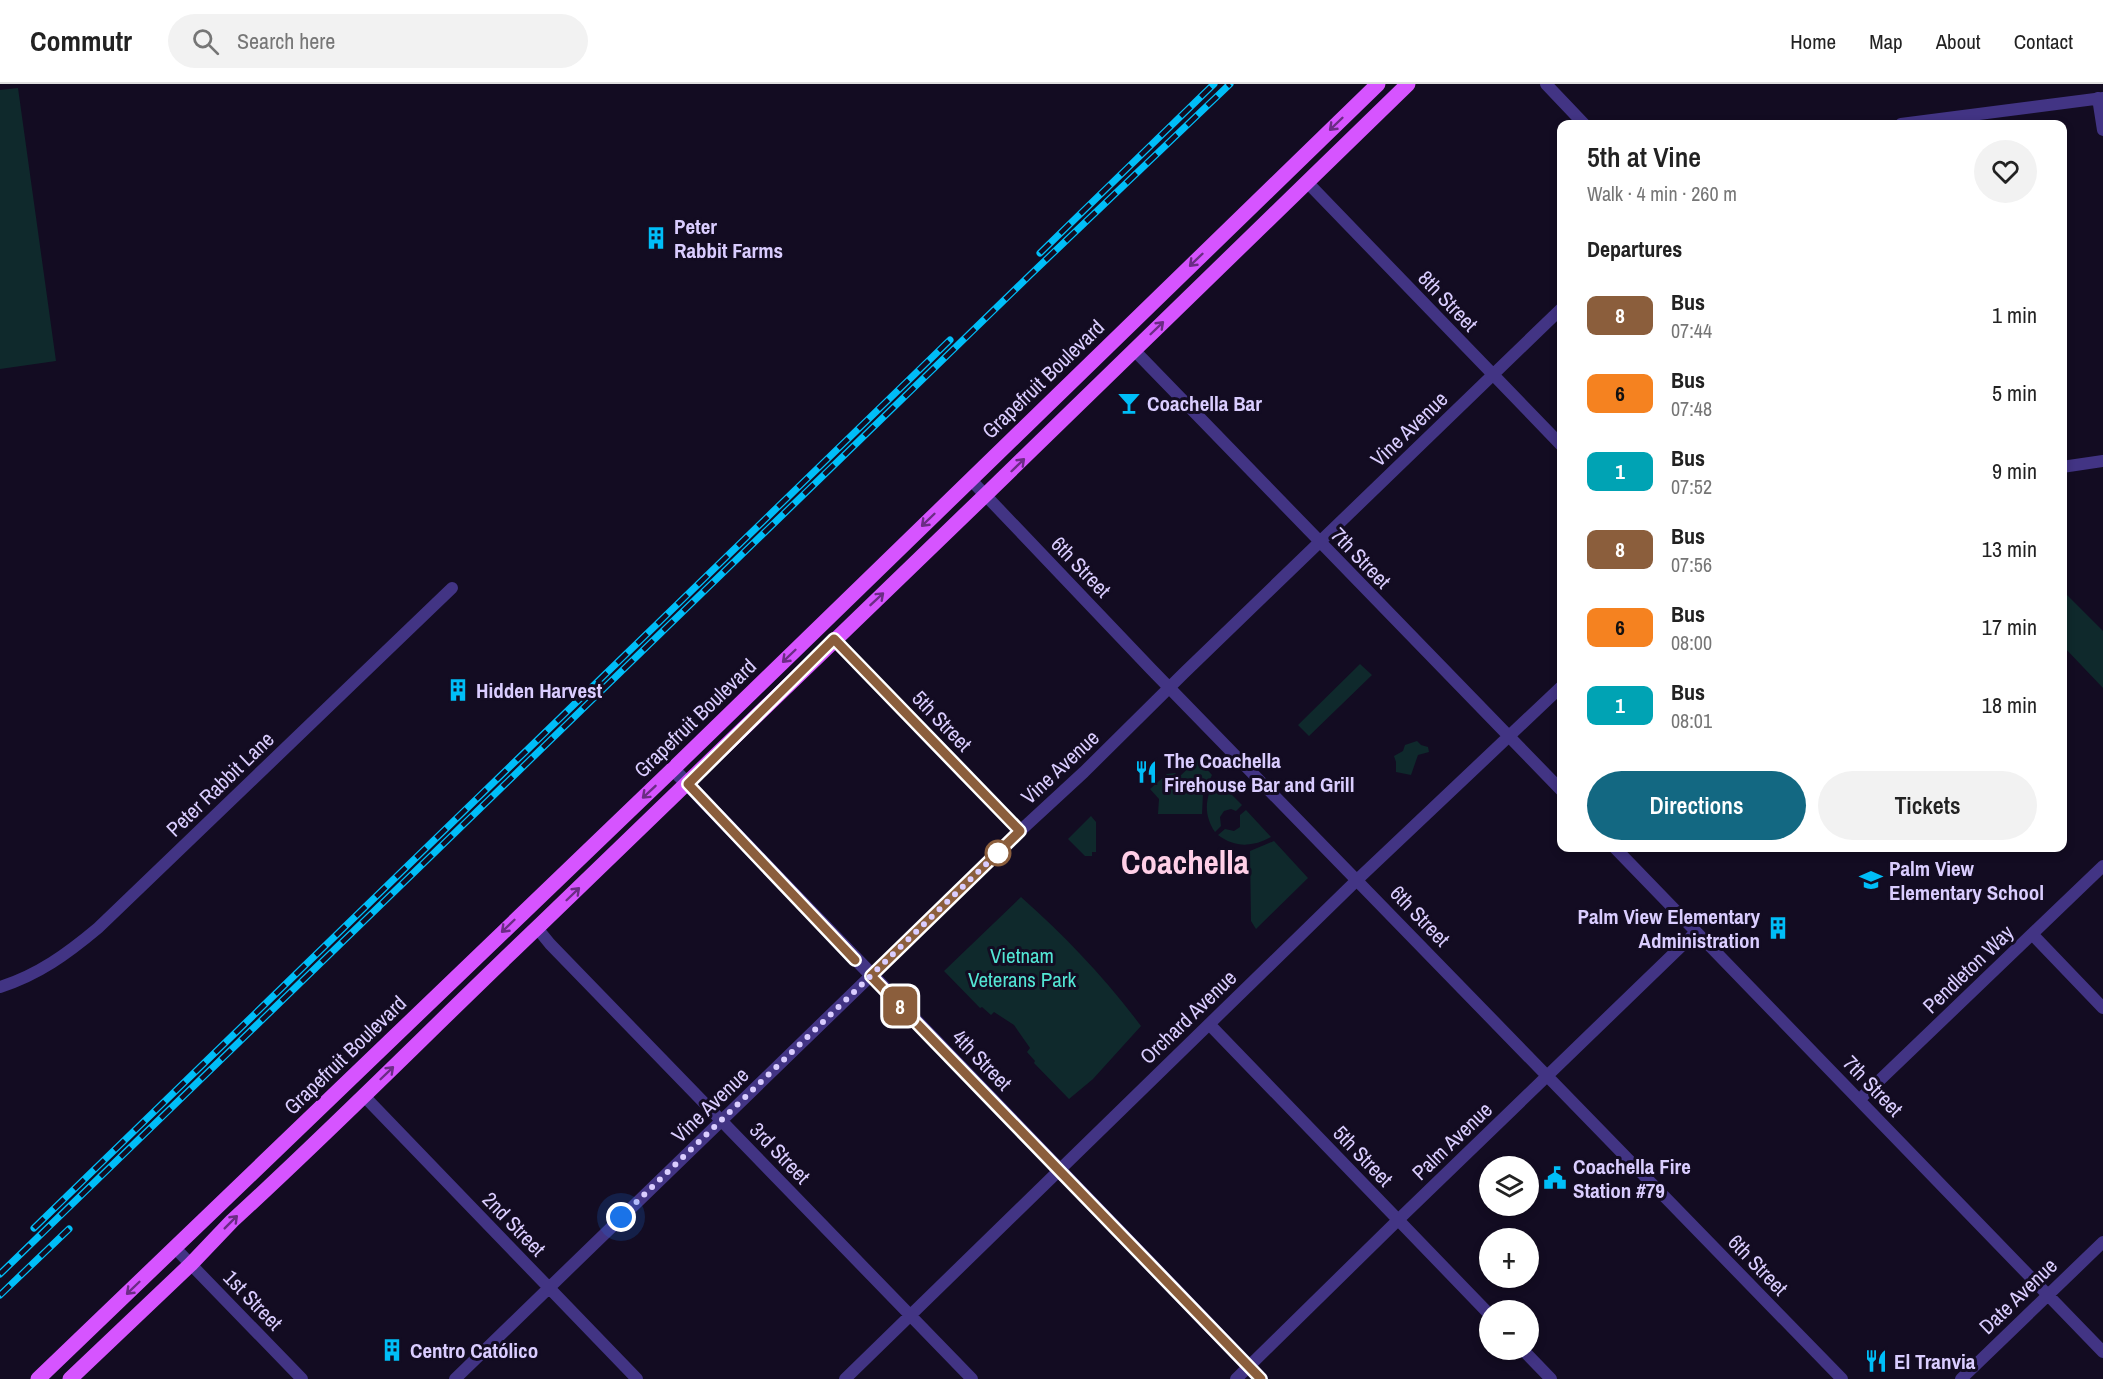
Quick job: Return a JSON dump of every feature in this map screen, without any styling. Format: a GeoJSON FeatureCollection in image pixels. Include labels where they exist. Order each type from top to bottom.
{"type":"FeatureCollection","features":[{"type":"Feature","properties":{"kind":"main road","name":"Grapefruit Boulevard"},"geometry":{"type":"LineString","coordinates":[[38,1379],[674,769],[1378,84]]}},
{"type":"Feature","properties":{"kind":"main road","name":"Grapefruit Boulevard"},"geometry":{"type":"LineString","coordinates":[[70,1379],[688,784],[834,639],[985,496],[1408,84]]}},
{"type":"Feature","properties":{"kind":"street"},"geometry":{"type":"LineString","coordinates":[[1546,84],[1580,120]]}},
{"type":"Feature","properties":{"kind":"street"},"geometry":{"type":"LineString","coordinates":[[1945,120],[2101,98],[2103,130]]}},
{"type":"Feature","properties":{"kind":"street","name":"8th Street"},"geometry":{"type":"LineString","coordinates":[[1307,182],[1557,441]]}},
{"type":"Feature","properties":{"kind":"street","name":"Vine Avenue"},"geometry":{"type":"LineString","coordinates":[[455,1379],[1557,313]]}},
{"type":"Feature","properties":{"kind":"street","name":"7th Street"},"geometry":{"type":"LineString","coordinates":[[1134,350],[1557,786]]}},
{"type":"Feature","properties":{"kind":"street"},"geometry":{"type":"LineString","coordinates":[[2067,466],[2103,461]]}},
{"type":"Feature","properties":{"kind":"street","name":"6th Street"},"geometry":{"type":"LineString","coordinates":[[970,479],[1169,687],[1842,1379]]}},
{"type":"Feature","properties":{"kind":"street","name":"Peter Rabbit Lane"},"geometry":{"type":"LineString","coordinates":[[0,987],[44,969],[98,928],[452,588]]}},
{"type":"Feature","properties":{"kind":"street","name":"5th Street"},"geometry":{"type":"LineString","coordinates":[[834,639],[1020,831]]}},
{"type":"Feature","properties":{"kind":"street","name":"Orchard Avenue"},"geometry":{"type":"LineString","coordinates":[[845,1379],[1358,879],[1557,691]]}},
{"type":"Feature","properties":{"kind":"street","name":"4th Street"},"geometry":{"type":"LineString","coordinates":[[674,769],[1261,1379]]}},
{"type":"Feature","properties":{"kind":"street","name":"7th Street"},"geometry":{"type":"LineString","coordinates":[[1619,852],[2103,1352]]}},
{"type":"Feature","properties":{"kind":"street","name":"Pendleton Way"},"geometry":{"type":"LineString","coordinates":[[1859,1100],[2103,866]]}},
{"type":"Feature","properties":{"kind":"street","name":"3rd Street"},"geometry":{"type":"LineString","coordinates":[[537,928],[972,1379]]}},
{"type":"Feature","properties":{"kind":"street","name":"Palm Avenue"},"geometry":{"type":"LineString","coordinates":[[1236,1379],[1696,932]]}},
{"type":"Feature","properties":{"kind":"street"},"geometry":{"type":"LineString","coordinates":[[2032,934],[2103,1008]]}},
{"type":"Feature","properties":{"kind":"street","name":"5th Street"},"geometry":{"type":"LineString","coordinates":[[1209,1024],[1479,1304]]}},
{"type":"Feature","properties":{"kind":"street","name":"2nd Street"},"geometry":{"type":"LineString","coordinates":[[364,1096],[637,1379]]}},
{"type":"Feature","properties":{"kind":"street","name":"Date Avenue"},"geometry":{"type":"LineString","coordinates":[[1961,1379],[2103,1242]]}},
{"type":"Feature","properties":{"kind":"street","name":"1st Street"},"geometry":{"type":"LineString","coordinates":[[175,1248],[302,1379]]}},
{"type":"Feature","properties":{"kind":"street"},"geometry":{"type":"LineString","coordinates":[[1533,1360],[1551,1379]]}},
{"type":"Feature","properties":{"kind":"green space"},"geometry":{"type":"Polygon","coordinates":[[[18,88],[56,361],[0,369],[0,90],[18,88]]]}},
{"type":"Feature","properties":{"kind":"green space"},"geometry":{"type":"Polygon","coordinates":[[[2067,595],[2103,631],[2103,688],[2067,650],[2067,595]]]}},
{"type":"Feature","properties":{"kind":"green space"},"geometry":{"type":"Polygon","coordinates":[[[1360,664],[1372,675],[1309,736],[1298,725],[1360,664]]]}},
{"type":"Feature","properties":{"kind":"green space"},"geometry":{"type":"Polygon","coordinates":[[[1417,741],[1428,747],[1429,752],[1418,755],[1411,775],[1396,772],[1394,756],[1403,751],[1405,745],[1417,741]]]}},
{"type":"Feature","properties":{"kind":"green space"},"geometry":{"type":"Polygon","coordinates":[[[1198,759],[1212,775],[1203,794],[1202,814],[1158,814],[1159,799],[1150,789],[1167,774],[1175,773],[1179,777],[1198,759]]]}},
{"type":"Feature","properties":{"kind":"green space"},"geometry":{"type":"Polygon","coordinates":[[[1216,779],[1242,805],[1236,811],[1231,809],[1224,811],[1220,817],[1221,826],[1215,832],[1209,819],[1207,806],[1216,779]]]}},
{"type":"Feature","properties":{"kind":"green space"},"geometry":{"type":"Polygon","coordinates":[[[1246,810],[1271,837],[1258,843],[1244,845],[1231,842],[1218,835],[1225,829],[1234,831],[1240,827],[1240,815],[1246,810]]]}},
{"type":"Feature","properties":{"kind":"green space"},"geometry":{"type":"Polygon","coordinates":[[[1091,816],[1096,822],[1096,852],[1092,852],[1092,856],[1085,856],[1068,839],[1091,816]]]}},
{"type":"Feature","properties":{"kind":"green space"},"geometry":{"type":"Polygon","coordinates":[[[1274,841],[1308,878],[1256,929],[1251,921],[1250,851],[1274,841]]]}},
{"type":"Feature","properties":{"kind":"green space","name":"Vietnam Veterans Park"},"geometry":{"type":"Polygon","coordinates":[[[1021,897],[1084,958],[1141,1026],[1093,1079],[1069,1099],[1034,1063],[1035,1061],[1027,1052],[1030,1048],[1014,1025],[994,1012],[991,1015],[982,1007],[980,1008],[944,971],[1021,897]]]}},
{"type":"Feature","properties":{"kind":"railway"},"geometry":{"type":"LineString","coordinates":[[1040,253],[1214,84]]}},
{"type":"Feature","properties":{"kind":"railway"},"geometry":{"type":"LineString","coordinates":[[0,1274],[1230,84]]}},
{"type":"Feature","properties":{"kind":"railway"},"geometry":{"type":"LineString","coordinates":[[34,1228],[950,340]]}},
{"type":"Feature","properties":{"kind":"railway"},"geometry":{"type":"LineString","coordinates":[[0,1295],[69,1229]]}},
{"type":"Feature","properties":{"kind":"bus line","name":"8"},"geometry":{"type":"LineString","coordinates":[[855,960],[688,784],[834,639],[1020,831],[871,976],[1261,1379]]}},
{"type":"Feature","properties":{"kind":"place","name":"Peter Rabbit Farms"},"geometry":{"type":"Point","coordinates":[656,238]}},
{"type":"Feature","properties":{"kind":"place","name":"Coachella Bar"},"geometry":{"type":"Point","coordinates":[1129,403]}},
{"type":"Feature","properties":{"kind":"place","name":"Hidden Harvest"},"geometry":{"type":"Point","coordinates":[458,690]}},
{"type":"Feature","properties":{"kind":"place","name":"The Coachella Firehouse Bar and Grill"},"geometry":{"type":"Point","coordinates":[1146,772]}},
{"type":"Feature","properties":{"kind":"place","name":"Palm View Elementary School"},"geometry":{"type":"Point","coordinates":[1871,880]}},
{"type":"Feature","properties":{"kind":"place","name":"Palm View Elementary Administration"},"geometry":{"type":"Point","coordinates":[1778,928]}},
{"type":"Feature","properties":{"kind":"place","name":"Coachella Fire Station #79"},"geometry":{"type":"Point","coordinates":[1555,1178]}},
{"type":"Feature","properties":{"kind":"place","name":"Centro Católico"},"geometry":{"type":"Point","coordinates":[392,1350]}},
{"type":"Feature","properties":{"kind":"place","name":"El Tranvia"},"geometry":{"type":"Point","coordinates":[1876,1361]}},
{"type":"Feature","properties":{"kind":"district","name":"Coachella"},"geometry":{"type":"Point","coordinates":[1185,862]}},
{"type":"Feature","properties":{"kind":"route"},"geometry":{"type":"LineString","coordinates":[[621,1217],[1004,847],[998,853]]}}]}
